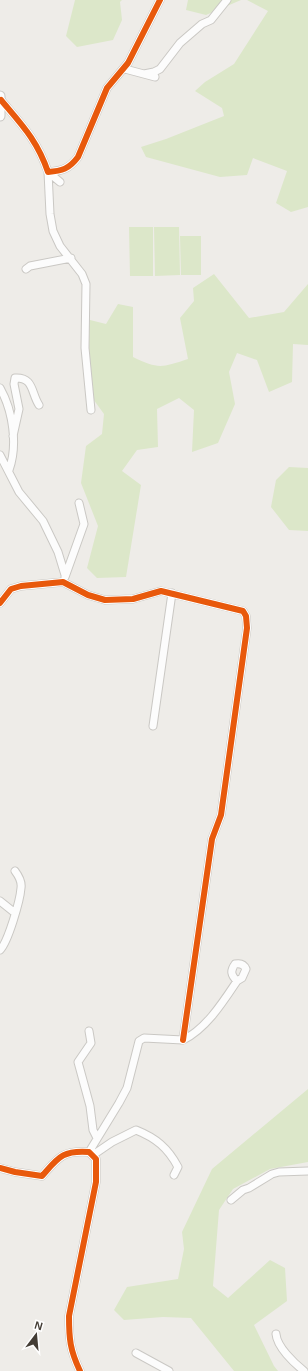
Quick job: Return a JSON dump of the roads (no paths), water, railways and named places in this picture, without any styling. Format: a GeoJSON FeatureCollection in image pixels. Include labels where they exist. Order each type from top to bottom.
{"type":"FeatureCollection","features":[{"type":"Feature","properties":{"kind":"street"},"geometry":{"type":"LineString","coordinates":[[48,172],[64,170],[72,165],[78,157],[107,88],[125,69],[160,0]]}},
{"type":"Feature","properties":{"kind":"street"},"geometry":{"type":"LineString","coordinates":[[144,74],[160,69],[180,43],[202,24],[211,20],[227,0]]}},
{"type":"Feature","properties":{"kind":"street"},"geometry":{"type":"LineString","coordinates":[[125,69],[155,77]]}},
{"type":"Feature","properties":{"kind":"street"},"geometry":{"type":"LineString","coordinates":[[0,98],[42,152],[48,172],[49,205],[53,231],[60,246],[71,258],[82,274],[86,284],[85,348],[91,410]]}},
{"type":"Feature","properties":{"kind":"street"},"geometry":{"type":"LineString","coordinates":[[0,98],[0,116]]}},
{"type":"Feature","properties":{"kind":"street"},"geometry":{"type":"LineString","coordinates":[[48,172],[60,182]]}},
{"type":"Feature","properties":{"kind":"street"},"geometry":{"type":"LineString","coordinates":[[26,269],[30,266],[71,258]]}},
{"type":"Feature","properties":{"kind":"street"},"geometry":{"type":"LineString","coordinates":[[13,436],[19,409],[14,384],[15,378],[27,380],[32,386],[39,405]]}},
{"type":"Feature","properties":{"kind":"street"},"geometry":{"type":"LineString","coordinates":[[0,388],[10,409],[13,436],[12,462],[8,470]]}},
{"type":"Feature","properties":{"kind":"street"},"geometry":{"type":"LineString","coordinates":[[0,401],[10,409]]}},
{"type":"Feature","properties":{"kind":"street"},"geometry":{"type":"LineString","coordinates":[[0,455],[19,492],[43,521],[58,552],[66,575]]}},
{"type":"Feature","properties":{"kind":"street"},"geometry":{"type":"LineString","coordinates":[[63,582],[84,524],[79,503]]}},
{"type":"Feature","properties":{"kind":"street"},"geometry":{"type":"LineString","coordinates":[[0,603],[11,590],[21,586],[63,582],[88,595],[105,600],[133,599],[161,591],[243,611],[246,616],[247,628],[221,815],[212,839],[183,1040]]}},
{"type":"Feature","properties":{"kind":"street"},"geometry":{"type":"LineString","coordinates":[[152,726],[172,593]]}},
{"type":"Feature","properties":{"kind":"street"},"geometry":{"type":"LineString","coordinates":[[0,950],[3,947],[15,913],[21,887],[18,875],[14,871]]}},
{"type":"Feature","properties":{"kind":"street"},"geometry":{"type":"LineString","coordinates":[[0,901],[15,913]]}},
{"type":"Feature","properties":{"kind":"street"},"geometry":{"type":"LineString","coordinates":[[91,1154],[98,1138],[127,1088],[139,1041],[144,1038],[183,1040],[192,1036],[204,1024],[237,981]]}},
{"type":"Feature","properties":{"kind":"street"},"geometry":{"type":"LineString","coordinates":[[89,1031],[91,1043],[78,1062],[90,1106],[93,1130],[98,1138]]}},
{"type":"Feature","properties":{"kind":"street"},"geometry":{"type":"LineString","coordinates":[[91,1154],[136,1130],[149,1135],[164,1146],[172,1155],[178,1167],[174,1175]]}},
{"type":"Feature","properties":{"kind":"street"},"geometry":{"type":"LineString","coordinates":[[0,1168],[42,1176],[60,1156],[81,1152],[91,1154],[96,1160],[96,1182],[70,1316],[69,1338],[71,1352],[80,1371]]}},
{"type":"Feature","properties":{"kind":"street"},"geometry":{"type":"LineString","coordinates":[[231,1200],[243,1190],[272,1174],[279,1172],[308,1170]]}},
{"type":"Feature","properties":{"kind":"street"},"geometry":{"type":"LineString","coordinates":[[276,1334],[276,1338],[286,1353],[304,1371]]}},
{"type":"Feature","properties":{"kind":"street"},"geometry":{"type":"LineString","coordinates":[[136,1353],[169,1371]]}}]}
